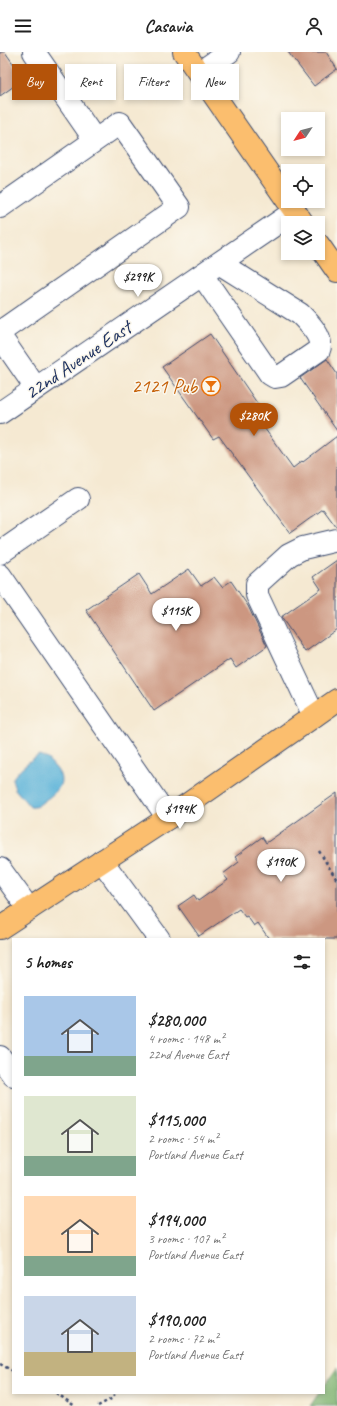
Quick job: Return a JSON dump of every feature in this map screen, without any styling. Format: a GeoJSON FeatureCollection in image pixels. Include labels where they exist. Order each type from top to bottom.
{"type":"FeatureCollection","features":[{"type":"Feature","properties":{"kind":"main road"},"geometry":{"type":"LineString","coordinates":[[184,52],[193,64]]}},
{"type":"Feature","properties":{"kind":"main road"},"geometry":{"type":"LineString","coordinates":[[218,100],[298,216]]}},
{"type":"Feature","properties":{"kind":"main road"},"geometry":{"type":"LineString","coordinates":[[325,254],[337,271]]}},
{"type":"Feature","properties":{"kind":"main road"},"geometry":{"type":"LineString","coordinates":[[0,928],[168,818],[337,700]]}},
{"type":"Feature","properties":{"kind":"street"},"geometry":{"type":"LineString","coordinates":[[34,52],[95,140]]}},
{"type":"Feature","properties":{"kind":"street"},"geometry":{"type":"LineString","coordinates":[[212,64],[229,52]]}},
{"type":"Feature","properties":{"kind":"street"},"geometry":{"type":"LineString","coordinates":[[0,207],[120,123],[179,206],[0,332]]}},
{"type":"Feature","properties":{"kind":"street","name":"22nd Avenue East"},"geometry":{"type":"LineString","coordinates":[[0,413],[210,269],[281,228]]}},
{"type":"Feature","properties":{"kind":"street"},"geometry":{"type":"LineString","coordinates":[[210,269],[300,314],[307,321],[320,340],[321,346],[319,350],[281,376],[270,374],[210,269]]}},
{"type":"Feature","properties":{"kind":"street"},"geometry":{"type":"LineString","coordinates":[[0,336],[36,388]]}},
{"type":"Feature","properties":{"kind":"street"},"geometry":{"type":"LineString","coordinates":[[0,553],[78,499]]}},
{"type":"Feature","properties":{"kind":"street"},"geometry":{"type":"LineString","coordinates":[[314,716],[256,595],[258,584],[289,556],[303,548],[337,540]]}},
{"type":"Feature","properties":{"kind":"street"},"geometry":{"type":"LineString","coordinates":[[0,575],[168,818]]}},
{"type":"Feature","properties":{"kind":"street"},"geometry":{"type":"LineString","coordinates":[[102,861],[158,938]]}},
{"type":"Feature","properties":{"kind":"street"},"geometry":{"type":"LineString","coordinates":[[0,869],[29,909]]}},
{"type":"Feature","properties":{"kind":"street"},"geometry":{"type":"LineString","coordinates":[[0,1057],[12,1074]]}},
{"type":"Feature","properties":{"kind":"path"},"geometry":{"type":"LineString","coordinates":[[319,851],[337,880]]}},
{"type":"Feature","properties":{"kind":"path"},"geometry":{"type":"LineString","coordinates":[[0,1364],[12,1370]]}},
{"type":"Feature","properties":{"kind":"path"},"geometry":{"type":"LineString","coordinates":[[57,1394],[75,1406]]}},
{"type":"Feature","properties":{"kind":"path"},"geometry":{"type":"LineString","coordinates":[[98,1406],[113,1398],[115,1394]]}},
{"type":"Feature","properties":{"kind":"green space"},"geometry":{"type":"Polygon","coordinates":[[[337,1368],[337,1406],[310,1406],[318,1394],[325,1394],[325,1385],[337,1368]]]}},
{"type":"Feature","properties":{"kind":"water"},"geometry":{"type":"Polygon","coordinates":[[[39,755],[47,759],[54,766],[58,771],[61,781],[54,793],[37,806],[30,807],[15,789],[12,780],[24,766],[39,755]]]}},
{"type":"Feature","properties":{"kind":"building"},"geometry":{"type":"Polygon","coordinates":[[[0,52],[5,52],[13,64],[12,64],[12,88],[0,96],[0,52]]]}},
{"type":"Feature","properties":{"kind":"building"},"geometry":{"type":"Polygon","coordinates":[[[288,52],[326,52],[337,69],[314,86],[288,52]]]}},
{"type":"Feature","properties":{"kind":"building"},"geometry":{"type":"Polygon","coordinates":[[[210,334],[259,406],[252,411],[293,468],[337,436],[337,528],[323,509],[290,533],[219,436],[213,439],[162,367],[210,334]]]}},
{"type":"Feature","properties":{"kind":"building"},"geometry":{"type":"Polygon","coordinates":[[[327,359],[337,374],[337,431],[300,378],[327,359]]]}},
{"type":"Feature","properties":{"kind":"building"},"geometry":{"type":"Polygon","coordinates":[[[337,560],[337,629],[305,652],[281,617],[321,589],[313,577],[337,560]]]}},
{"type":"Feature","properties":{"kind":"building"},"geometry":{"type":"Polygon","coordinates":[[[189,569],[201,586],[214,577],[222,587],[231,581],[248,606],[267,646],[236,668],[230,659],[154,711],[86,610],[139,574],[152,594],[189,569]]]}},
{"type":"Feature","properties":{"kind":"building"},"geometry":{"type":"Polygon","coordinates":[[[337,793],[337,939],[268,938],[258,923],[254,926],[247,916],[245,917],[239,909],[199,936],[178,906],[194,895],[198,901],[228,880],[223,874],[239,862],[235,857],[262,837],[266,843],[337,793]]]}},
{"type":"Feature","properties":{"kind":"place","name":"2121 Pub"},"geometry":{"type":"Point","coordinates":[211,386]}}]}
